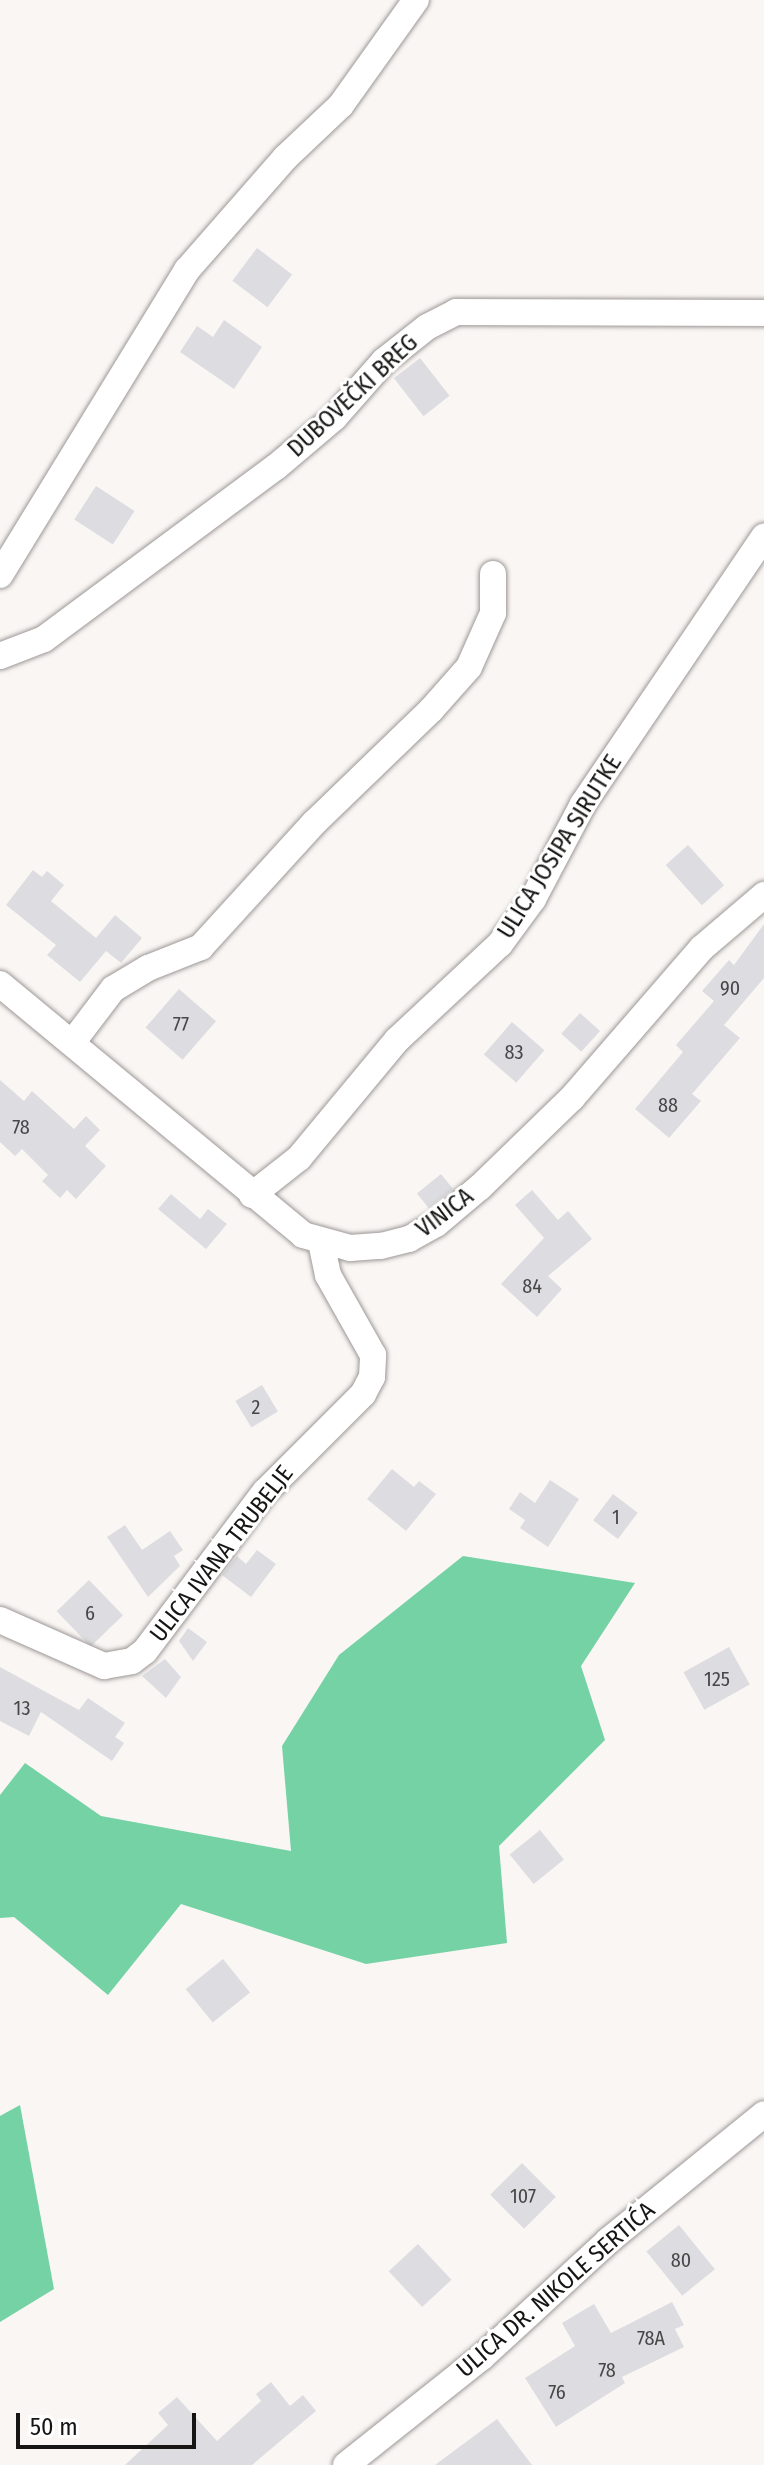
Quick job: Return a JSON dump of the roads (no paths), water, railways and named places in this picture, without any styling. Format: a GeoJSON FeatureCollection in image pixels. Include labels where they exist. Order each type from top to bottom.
{"type":"FeatureCollection","features":[{"type":"Feature","properties":{"kind":"street"},"geometry":{"type":"LineString","coordinates":[[0,575],[187,270],[285,158],[341,105],[416,0]]}},
{"type":"Feature","properties":{"kind":"street","name":"DUBOVEČKI BREG"},"geometry":{"type":"LineString","coordinates":[[0,656],[44,639],[276,467],[334,418],[384,361],[427,327],[456,312],[764,313]]}},
{"type":"Feature","properties":{"kind":"street","name":"ULICA JOSIPA SIRUTKE"},"geometry":{"type":"LineString","coordinates":[[252,1195],[299,1158],[397,1040],[500,944],[533,899],[583,804],[764,537]]}},
{"type":"Feature","properties":{"kind":"street"},"geometry":{"type":"LineString","coordinates":[[72,1043],[113,989],[201,947],[314,823],[431,710],[469,667],[493,613],[493,574]]}},
{"type":"Feature","properties":{"kind":"street","name":"VINICA"},"geometry":{"type":"LineString","coordinates":[[321,1243],[381,1246],[409,1239],[436,1224],[572,1098],[657,995],[764,895]]}},
{"type":"Feature","properties":{"kind":"street"},"geometry":{"type":"LineString","coordinates":[[0,984],[252,1195],[321,1243]]}},
{"type":"Feature","properties":{"kind":"street","name":"ULICA IVANA TRUBELJE"},"geometry":{"type":"LineString","coordinates":[[0,1620],[104,1666],[132,1661],[145,1651],[265,1492],[363,1394],[372,1377],[373,1355],[328,1275],[321,1243]]}},
{"type":"Feature","properties":{"kind":"street","name":"ULICA DR. NIKOLE SERTIĆA"},"geometry":{"type":"LineString","coordinates":[[351,2464],[764,2114]]}}]}
